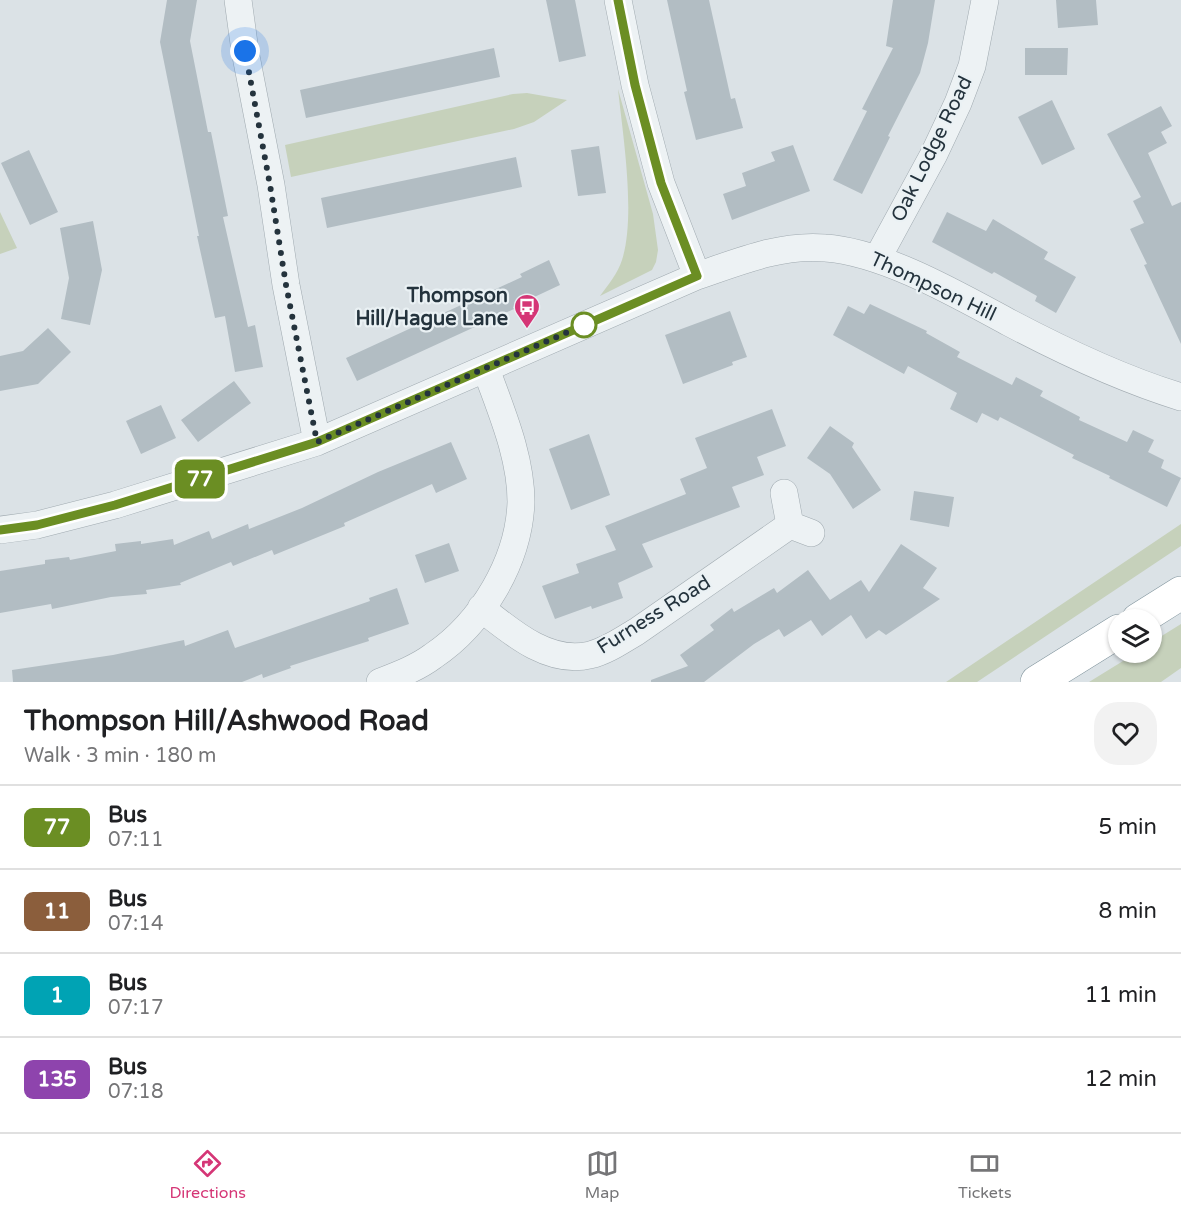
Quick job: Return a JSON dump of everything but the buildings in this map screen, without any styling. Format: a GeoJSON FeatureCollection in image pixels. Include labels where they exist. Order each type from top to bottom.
{"type":"FeatureCollection","features":[{"type":"Feature","properties":{"kind":"highway"},"geometry":{"type":"LineString","coordinates":[[1156,609],[1181,593]]}},
{"type":"Feature","properties":{"kind":"highway"},"geometry":{"type":"LineString","coordinates":[[1037,682],[1108,638]]}},
{"type":"Feature","properties":{"kind":"street"},"geometry":{"type":"LineString","coordinates":[[238,0],[286,285],[317,442]]}},
{"type":"Feature","properties":{"kind":"street"},"geometry":{"type":"LineString","coordinates":[[618,0],[635,85],[661,183],[697,276]]}},
{"type":"Feature","properties":{"kind":"street","name":"Oak Lodge Road"},"geometry":{"type":"LineString","coordinates":[[877,259],[934,154],[958,103],[972,66],[981,30],[985,0]]}},
{"type":"Feature","properties":{"kind":"street","name":"Thompson Hill"},"geometry":{"type":"LineString","coordinates":[[0,530],[37,525],[115,505],[317,442],[697,276],[749,259],[790,249],[824,247],[877,259],[948,290],[1067,352],[1112,372],[1181,397]]}},
{"type":"Feature","properties":{"kind":"street"},"geometry":{"type":"LineString","coordinates":[[380,682],[433,657],[459,635],[496,588],[518,532],[521,500],[517,471],[508,431],[486,369]]}},
{"type":"Feature","properties":{"kind":"street","name":"Furness Road"},"geometry":{"type":"LineString","coordinates":[[481,608],[542,650],[574,657],[591,655],[636,632],[800,529],[784,493]]}},
{"type":"Feature","properties":{"kind":"green space"},"geometry":{"type":"Polygon","coordinates":[[[618,89],[653,214],[658,250],[652,270],[600,296],[622,260],[628,221],[627,176],[618,89]]]}},
{"type":"Feature","properties":{"kind":"green space"},"geometry":{"type":"Polygon","coordinates":[[[527,93],[567,100],[534,122],[514,129],[291,177],[285,145],[513,94],[527,93]]]}},
{"type":"Feature","properties":{"kind":"green space"},"geometry":{"type":"Polygon","coordinates":[[[0,212],[17,248],[0,254],[0,212]]]}},
{"type":"Feature","properties":{"kind":"green space"},"geometry":{"type":"Polygon","coordinates":[[[1181,524],[1181,546],[977,682],[946,682],[1181,524]]]}},
{"type":"Feature","properties":{"kind":"green space"},"geometry":{"type":"Polygon","coordinates":[[[1181,624],[1181,668],[1161,682],[1089,682],[1120,663],[1162,663],[1162,636],[1181,624]]]}},
{"type":"Feature","properties":{"kind":"bus line","name":"77"},"geometry":{"type":"LineString","coordinates":[[0,530],[37,525],[115,505],[317,442],[697,276],[661,183],[635,85],[618,0]]}},
{"type":"Feature","properties":{"kind":"place","name":"Thompson Hill/Hague Lane"},"geometry":{"type":"Point","coordinates":[527,330]}},
{"type":"Feature","properties":{"kind":"route"},"geometry":{"type":"LineString","coordinates":[[245,51],[286,285],[317,442],[584,325]]}}]}
